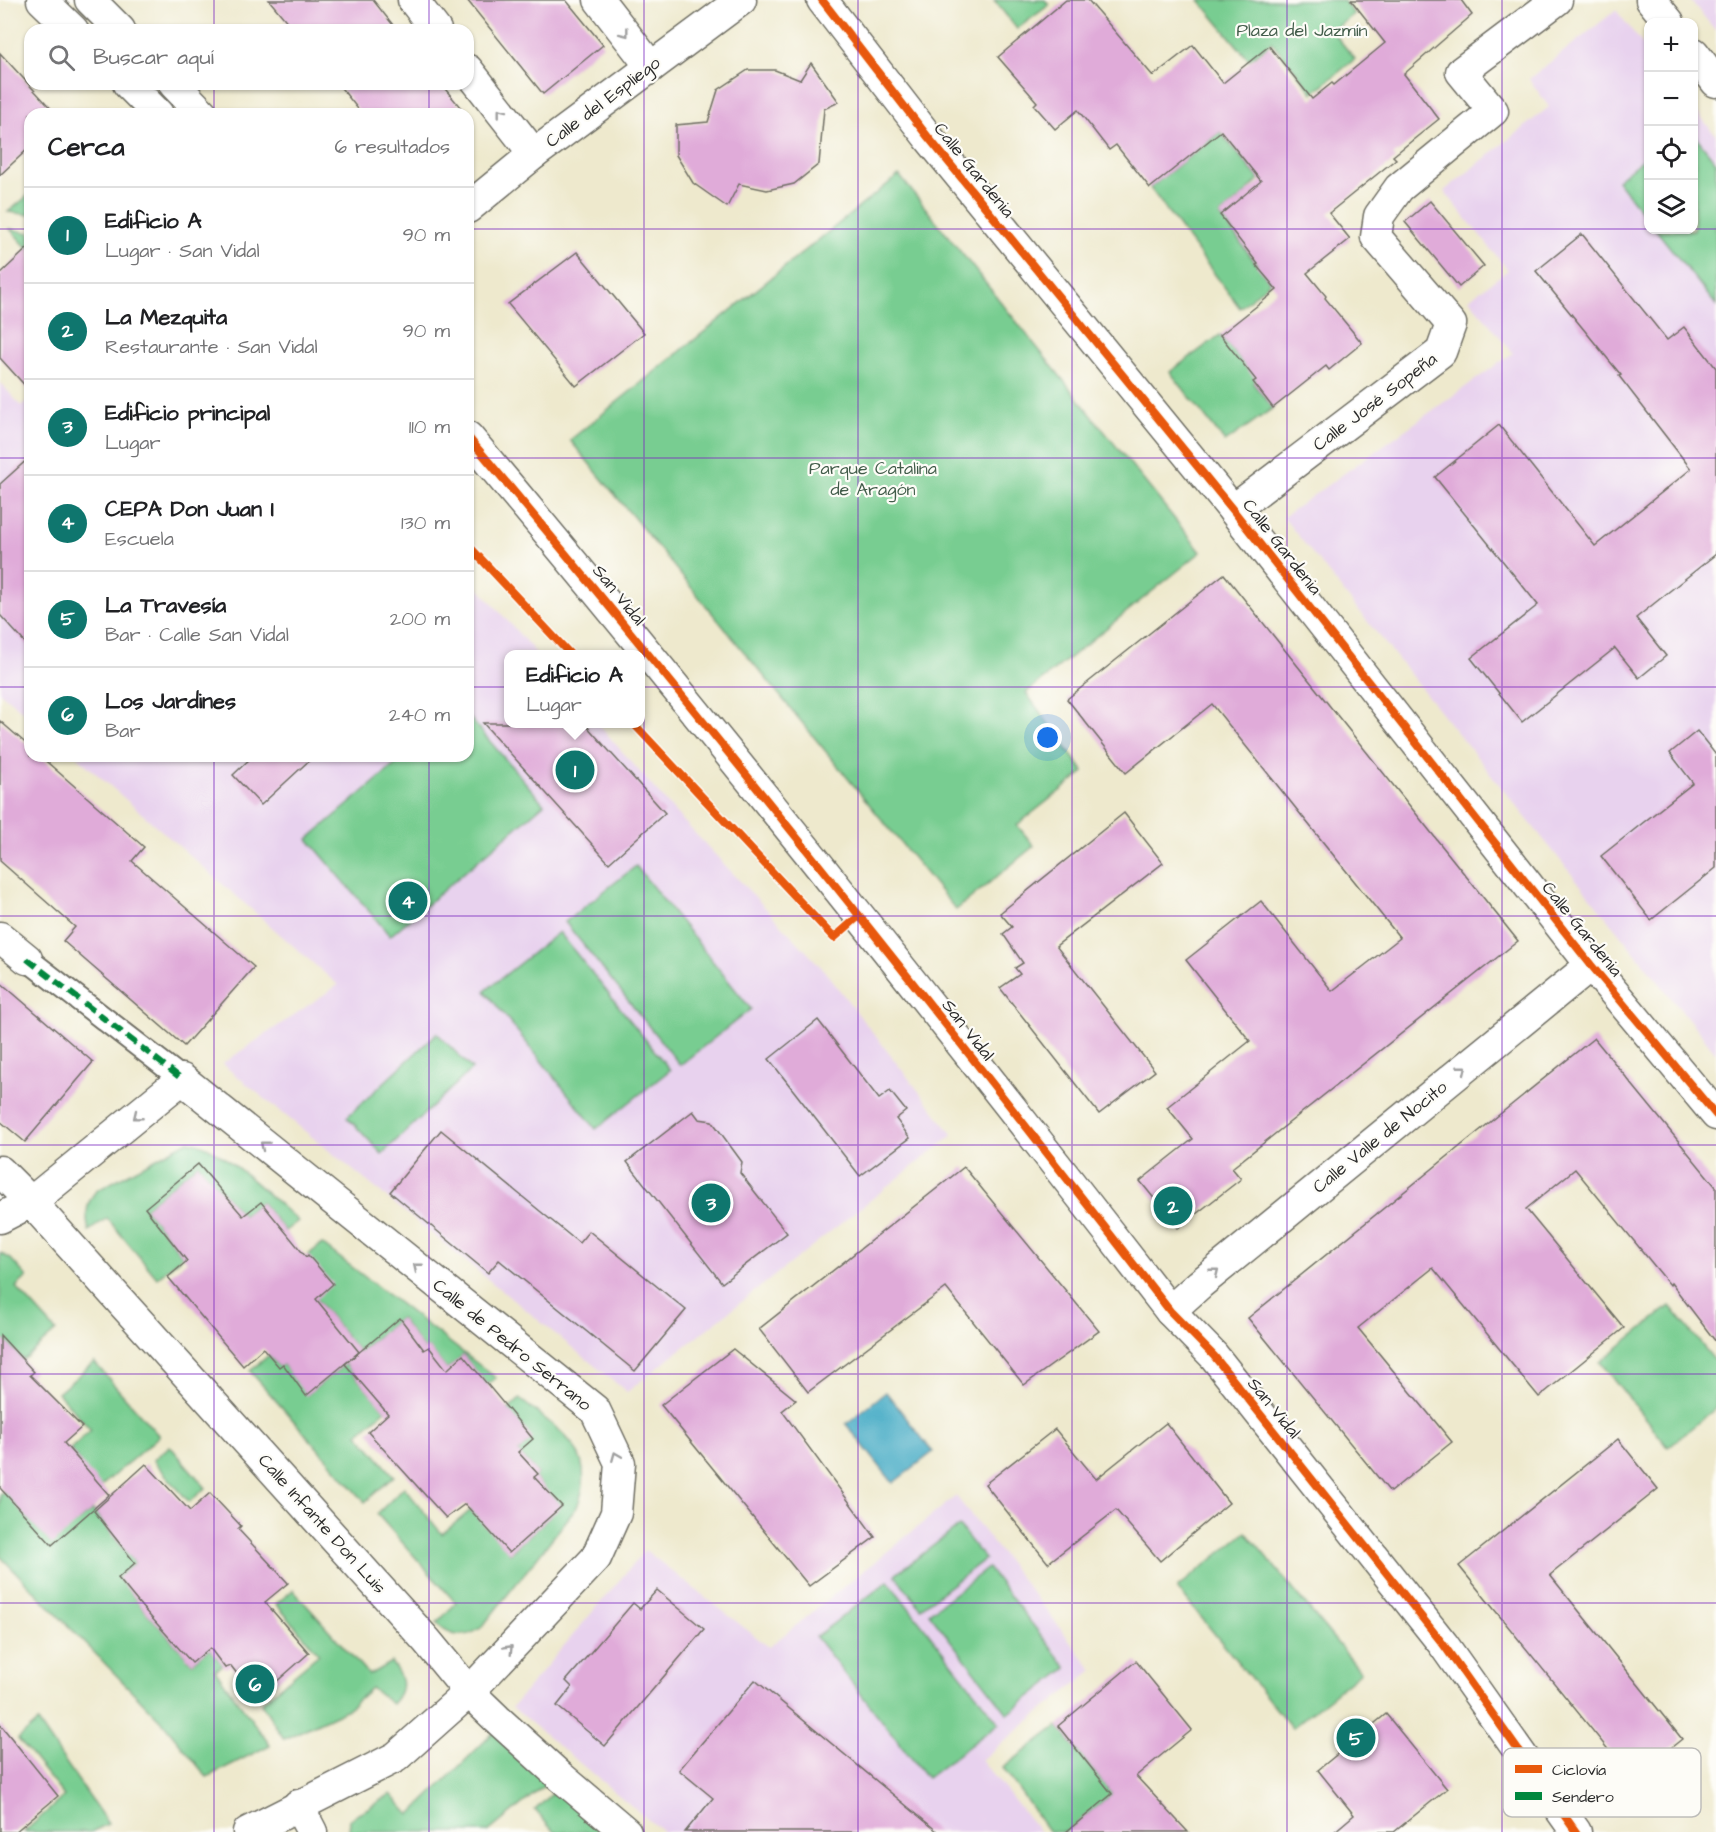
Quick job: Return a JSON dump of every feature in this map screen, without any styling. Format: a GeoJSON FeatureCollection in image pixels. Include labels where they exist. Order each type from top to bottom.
{"type":"FeatureCollection","features":[{"type":"Feature","properties":{"kind":"street"},"geometry":{"type":"LineString","coordinates":[[42,0],[67,24]]}},
{"type":"Feature","properties":{"kind":"street"},"geometry":{"type":"LineString","coordinates":[[90,0],[114,24]]}},
{"type":"Feature","properties":{"kind":"street"},"geometry":{"type":"LineString","coordinates":[[413,0],[431,24]]}},
{"type":"Feature","properties":{"kind":"street"},"geometry":{"type":"LineString","coordinates":[[599,0],[651,67]]}},
{"type":"Feature","properties":{"kind":"street","name":"Calle del Espliego"},"geometry":{"type":"LineString","coordinates":[[474,203],[534,154],[741,0]]}},
{"type":"Feature","properties":{"kind":"street","name":"Calle Gardenia"},"geometry":{"type":"LineString","coordinates":[[822,0],[935,146],[1233,510],[1591,965],[1716,1115]]}},
{"type":"Feature","properties":{"kind":"street","name":"Calle José Sopeña"},"geometry":{"type":"LineString","coordinates":[[1233,510],[1441,352],[1450,324],[1376,237],[1379,216],[1399,188],[1493,111],[1461,72],[1557,0]]}},
{"type":"Feature","properties":{"kind":"street"},"geometry":{"type":"LineString","coordinates":[[1651,0],[1666,18]]}},
{"type":"Feature","properties":{"kind":"street"},"geometry":{"type":"LineString","coordinates":[[1698,58],[1716,82]]}},
{"type":"Feature","properties":{"kind":"street"},"geometry":{"type":"LineString","coordinates":[[474,78],[534,154]]}},
{"type":"Feature","properties":{"kind":"street"},"geometry":{"type":"LineString","coordinates":[[134,90],[152,108]]}},
{"type":"Feature","properties":{"kind":"street"},"geometry":{"type":"LineString","coordinates":[[180,90],[197,108]]}},
{"type":"Feature","properties":{"kind":"street","name":"San Vidal"},"geometry":{"type":"LineString","coordinates":[[474,444],[645,650]]}},
{"type":"Feature","properties":{"kind":"street","name":"San Vidal"},"geometry":{"type":"LineString","coordinates":[[645,650],[859,916],[1170,1311],[1214,1356],[1443,1644],[1517,1748]]}},
{"type":"Feature","properties":{"kind":"street"},"geometry":{"type":"LineString","coordinates":[[0,937],[182,1079],[31,1202],[0,1218]]}},
{"type":"Feature","properties":{"kind":"street","name":"Calle Valle de Nocito"},"geometry":{"type":"LineString","coordinates":[[1170,1311],[1200,1284],[1591,965]]}},
{"type":"Feature","properties":{"kind":"street","name":"Calle de Pedro Serrano"},"geometry":{"type":"LineString","coordinates":[[182,1079],[595,1410],[620,1463],[616,1513],[596,1558],[469,1692],[396,1757],[248,1832]]}},
{"type":"Feature","properties":{"kind":"street","name":"Calle Infante Don Luis"},"geometry":{"type":"LineString","coordinates":[[0,1171],[31,1202],[419,1632],[469,1692],[553,1770],[626,1832]]}},
{"type":"Feature","properties":{"kind":"street"},"geometry":{"type":"LineString","coordinates":[[298,1805],[312,1832]]}},
{"type":"Feature","properties":{"kind":"street","name":"San Vidal"},"geometry":{"type":"LineString","coordinates":[[1565,1817],[1576,1832]]}},
{"type":"Feature","properties":{"kind":"shaded area"},"geometry":{"type":"Polygon","coordinates":[[[1690,0],[1716,0],[1716,31],[1690,0]]]}},
{"type":"Feature","properties":{"kind":"shaded area"},"geometry":{"type":"Polygon","coordinates":[[[1616,10],[1644,46],[1644,234],[1698,234],[1698,113],[1716,136],[1716,1053],[1283,517],[1513,353],[1469,299],[1508,270],[1444,191],[1549,107],[1529,79],[1616,10]]]}},
{"type":"Feature","properties":{"kind":"shaded area"},"geometry":{"type":"Polygon","coordinates":[[[0,382],[21,406],[24,403],[24,712],[0,692],[0,382]]]}},
{"type":"Feature","properties":{"kind":"shaded area"},"geometry":{"type":"Polygon","coordinates":[[[474,583],[533,650],[504,650],[504,728],[601,728],[674,811],[823,969],[953,1135],[627,1392],[222,1064],[338,985],[83,762],[474,762],[474,583]]]}},
{"type":"Feature","properties":{"kind":"shaded area"},"geometry":{"type":"Polygon","coordinates":[[[956,1496],[1093,1670],[981,1760],[1040,1832],[663,1832],[512,1707],[645,1550],[769,1647],[956,1496]]]}},
{"type":"Feature","properties":{"kind":"green space"},"geometry":{"type":"Polygon","coordinates":[[[994,0],[1045,0],[1049,5],[1017,29],[994,0]]]}},
{"type":"Feature","properties":{"kind":"green space","name":"Plaza del Jazmín"},"geometry":{"type":"Polygon","coordinates":[[[1199,0],[1343,0],[1354,14],[1332,31],[1355,59],[1313,93],[1272,42],[1249,60],[1199,0]]]}},
{"type":"Feature","properties":{"kind":"green space"},"geometry":{"type":"Polygon","coordinates":[[[1220,132],[1259,179],[1220,215],[1270,282],[1240,308],[1150,188],[1220,132]]]}},
{"type":"Feature","properties":{"kind":"green space"},"geometry":{"type":"Polygon","coordinates":[[[1698,139],[1716,162],[1716,305],[1659,234],[1698,234],[1698,139]]]}},
{"type":"Feature","properties":{"kind":"green space"},"geometry":{"type":"Polygon","coordinates":[[[1644,158],[1644,215],[1617,180],[1644,158]]]}},
{"type":"Feature","properties":{"kind":"green space","name":"Parque Catalina de Aragón"},"geometry":{"type":"Polygon","coordinates":[[[899,175],[1201,552],[1026,693],[1084,772],[1017,825],[1034,846],[956,910],[570,440],[899,175]]]}},
{"type":"Feature","properties":{"kind":"green space"},"geometry":{"type":"Polygon","coordinates":[[[24,199],[24,214],[8,212],[24,199]]]}},
{"type":"Feature","properties":{"kind":"green space"},"geometry":{"type":"Polygon","coordinates":[[[10,229],[24,232],[24,244],[10,229]]]}},
{"type":"Feature","properties":{"kind":"green space"},"geometry":{"type":"Polygon","coordinates":[[[1220,335],[1241,361],[1262,375],[1253,383],[1273,408],[1225,442],[1170,372],[1220,335]]]}},
{"type":"Feature","properties":{"kind":"green space"},"geometry":{"type":"Polygon","coordinates":[[[474,723],[544,804],[390,936],[308,839],[398,762],[474,762],[474,723]]]}},
{"type":"Feature","properties":{"kind":"green space"},"geometry":{"type":"Polygon","coordinates":[[[636,866],[751,1009],[680,1065],[565,922],[636,866]]]}},
{"type":"Feature","properties":{"kind":"green space"},"geometry":{"type":"Polygon","coordinates":[[[559,932],[670,1070],[596,1129],[485,991],[559,932]]]}},
{"type":"Feature","properties":{"kind":"green space"},"geometry":{"type":"Polygon","coordinates":[[[437,1033],[472,1069],[382,1154],[347,1117],[437,1033]]]}},
{"type":"Feature","properties":{"kind":"green space"},"geometry":{"type":"Polygon","coordinates":[[[188,1141],[201,1144],[230,1162],[298,1221],[285,1231],[261,1202],[243,1216],[198,1164],[145,1208],[183,1256],[157,1278],[107,1218],[89,1231],[88,1205],[96,1191],[188,1141]]]}},
{"type":"Feature","properties":{"kind":"green space"},"geometry":{"type":"Polygon","coordinates":[[[322,1244],[496,1378],[487,1385],[463,1355],[447,1370],[429,1348],[424,1350],[400,1318],[359,1352],[316,1299],[308,1255],[322,1244]]]}},
{"type":"Feature","properties":{"kind":"green space"},"geometry":{"type":"Polygon","coordinates":[[[0,1253],[11,1259],[27,1277],[16,1287],[56,1331],[23,1360],[4,1340],[0,1343],[0,1253]]]}},
{"type":"Feature","properties":{"kind":"green space"},"geometry":{"type":"Polygon","coordinates":[[[1670,1306],[1716,1362],[1716,1408],[1668,1447],[1600,1362],[1670,1306]]]}},
{"type":"Feature","properties":{"kind":"green space"},"geometry":{"type":"Polygon","coordinates":[[[269,1355],[279,1367],[283,1364],[307,1395],[345,1364],[385,1410],[358,1434],[394,1476],[365,1502],[250,1371],[269,1355]]]}},
{"type":"Feature","properties":{"kind":"green space"},"geometry":{"type":"Polygon","coordinates":[[[94,1362],[159,1436],[98,1489],[77,1466],[80,1462],[70,1449],[91,1430],[58,1393],[94,1362]]]}},
{"type":"Feature","properties":{"kind":"green space"},"geometry":{"type":"Polygon","coordinates":[[[520,1399],[549,1421],[572,1444],[579,1456],[583,1471],[583,1487],[577,1507],[482,1627],[470,1634],[453,1634],[437,1623],[456,1603],[377,1514],[404,1487],[442,1534],[471,1510],[510,1553],[561,1506],[534,1477],[538,1474],[518,1452],[532,1439],[508,1410],[520,1399]]]}},
{"type":"Feature","properties":{"kind":"green space"},"geometry":{"type":"Polygon","coordinates":[[[170,1446],[206,1488],[189,1502],[153,1460],[170,1446]]]}},
{"type":"Feature","properties":{"kind":"green space"},"geometry":{"type":"Polygon","coordinates":[[[4,1491],[51,1543],[93,1510],[135,1563],[119,1578],[192,1663],[210,1648],[223,1665],[215,1670],[270,1745],[207,1777],[164,1724],[0,1556],[0,1494],[4,1491]]]}},
{"type":"Feature","properties":{"kind":"green space"},"geometry":{"type":"Polygon","coordinates":[[[959,1526],[985,1559],[921,1608],[895,1575],[959,1526]]]}},
{"type":"Feature","properties":{"kind":"green space"},"geometry":{"type":"Polygon","coordinates":[[[1246,1532],[1361,1672],[1292,1728],[1177,1588],[1246,1532]]]}},
{"type":"Feature","properties":{"kind":"green space"},"geometry":{"type":"Polygon","coordinates":[[[988,1568],[1067,1668],[1008,1714],[929,1613],[988,1568]]]}},
{"type":"Feature","properties":{"kind":"green space"},"geometry":{"type":"Polygon","coordinates":[[[888,1581],[999,1723],[927,1778],[816,1637],[888,1581]]]}},
{"type":"Feature","properties":{"kind":"green space"},"geometry":{"type":"Polygon","coordinates":[[[293,1590],[369,1675],[391,1662],[402,1683],[400,1693],[392,1704],[371,1688],[346,1710],[284,1739],[261,1703],[319,1654],[276,1604],[293,1590]]]}},
{"type":"Feature","properties":{"kind":"green space"},"geometry":{"type":"Polygon","coordinates":[[[38,1722],[108,1824],[91,1832],[24,1832],[64,1796],[18,1739],[38,1722]]]}},
{"type":"Feature","properties":{"kind":"green space"},"geometry":{"type":"Polygon","coordinates":[[[1058,1726],[1112,1794],[1066,1832],[1049,1832],[1003,1768],[1058,1726]]]}},
{"type":"Feature","properties":{"kind":"green space"},"geometry":{"type":"Polygon","coordinates":[[[496,1730],[550,1781],[488,1832],[349,1832],[350,1819],[391,1794],[410,1815],[496,1730]]]}},
{"type":"Feature","properties":{"kind":"green space"},"geometry":{"type":"Polygon","coordinates":[[[557,1789],[608,1832],[554,1832],[535,1810],[557,1789]]]}},
{"type":"Feature","properties":{"kind":"water"},"geometry":{"type":"Polygon","coordinates":[[[886,1392],[933,1452],[893,1483],[846,1424],[886,1392]]]}},
{"type":"Feature","properties":{"kind":"building"},"geometry":{"type":"Polygon","coordinates":[[[269,0],[373,0],[392,24],[289,24],[269,0]]]}},
{"type":"Feature","properties":{"kind":"building"},"geometry":{"type":"Polygon","coordinates":[[[467,0],[566,0],[603,45],[543,94],[467,0]]]}},
{"type":"Feature","properties":{"kind":"building"},"geometry":{"type":"Polygon","coordinates":[[[1066,0],[1088,0],[1153,76],[1193,45],[1223,83],[1269,46],[1312,99],[1332,83],[1334,85],[1385,43],[1351,0],[1461,0],[1472,15],[1404,74],[1439,119],[1393,156],[1396,159],[1329,213],[1350,239],[1307,273],[1362,343],[1329,370],[1326,366],[1273,408],[1253,382],[1256,380],[1220,335],[1277,290],[1220,215],[1261,181],[1221,131],[1150,188],[1116,145],[1109,150],[1078,110],[1055,129],[1034,105],[1037,102],[998,57],[1066,0]]]}},
{"type":"Feature","properties":{"kind":"building"},"geometry":{"type":"Polygon","coordinates":[[[0,53],[24,79],[24,90],[34,90],[50,108],[24,108],[24,153],[0,175],[0,53]]]}},
{"type":"Feature","properties":{"kind":"building"},"geometry":{"type":"Polygon","coordinates":[[[811,63],[839,102],[824,109],[819,164],[794,184],[767,190],[739,184],[727,207],[693,183],[676,155],[676,125],[708,122],[718,90],[748,70],[775,70],[800,80],[811,63]]]}},
{"type":"Feature","properties":{"kind":"building"},"geometry":{"type":"Polygon","coordinates":[[[343,90],[446,90],[461,108],[357,108],[343,90]]]}},
{"type":"Feature","properties":{"kind":"building"},"geometry":{"type":"Polygon","coordinates":[[[1430,201],[1484,266],[1459,287],[1405,222],[1430,201]]]}},
{"type":"Feature","properties":{"kind":"building"},"geometry":{"type":"Polygon","coordinates":[[[1582,234],[1667,340],[1684,327],[1716,368],[1716,554],[1636,618],[1666,656],[1639,678],[1615,648],[1522,722],[1471,658],[1538,605],[1435,477],[1499,425],[1595,546],[1691,469],[1619,376],[1621,375],[1536,271],[1582,234]]]}},
{"type":"Feature","properties":{"kind":"building"},"geometry":{"type":"Polygon","coordinates":[[[24,252],[24,384],[0,358],[0,274],[24,252]]]}},
{"type":"Feature","properties":{"kind":"building"},"geometry":{"type":"Polygon","coordinates":[[[577,252],[644,333],[576,386],[508,304],[577,252]]]}},
{"type":"Feature","properties":{"kind":"building"},"geometry":{"type":"Polygon","coordinates":[[[24,462],[24,641],[0,615],[0,484],[24,462]]]}},
{"type":"Feature","properties":{"kind":"building"},"geometry":{"type":"Polygon","coordinates":[[[1224,574],[1518,941],[1232,1168],[1241,1179],[1178,1228],[1140,1181],[1193,1139],[1167,1107],[1250,1041],[1186,960],[1261,901],[1332,991],[1400,938],[1212,704],[1126,773],[1067,699],[1224,574]]]}},
{"type":"Feature","properties":{"kind":"building"},"geometry":{"type":"Polygon","coordinates":[[[0,721],[24,742],[24,762],[47,762],[144,847],[132,861],[254,967],[184,1046],[63,941],[75,927],[0,861],[0,721]]]}},
{"type":"Feature","properties":{"kind":"building"},"geometry":{"type":"Polygon","coordinates":[[[483,723],[504,723],[504,728],[588,728],[665,813],[609,863],[483,723]]]}},
{"type":"Feature","properties":{"kind":"building"},"geometry":{"type":"Polygon","coordinates":[[[1697,731],[1716,755],[1716,868],[1651,920],[1601,856],[1693,783],[1670,753],[1697,731]]]}},
{"type":"Feature","properties":{"kind":"building"},"geometry":{"type":"Polygon","coordinates":[[[247,762],[308,762],[261,805],[233,775],[247,762]]]}},
{"type":"Feature","properties":{"kind":"building"},"geometry":{"type":"Polygon","coordinates":[[[1124,813],[1163,863],[1056,946],[1155,1071],[1099,1114],[1000,988],[1020,974],[1015,968],[1023,963],[1003,934],[1012,927],[1000,913],[1124,813]]]}},
{"type":"Feature","properties":{"kind":"building"},"geometry":{"type":"Polygon","coordinates":[[[0,982],[93,1062],[25,1142],[0,1121],[0,982]]]}},
{"type":"Feature","properties":{"kind":"building"},"geometry":{"type":"Polygon","coordinates":[[[818,1020],[879,1099],[890,1091],[906,1111],[896,1119],[910,1138],[860,1176],[769,1059],[818,1020]]]}},
{"type":"Feature","properties":{"kind":"building"},"geometry":{"type":"Polygon","coordinates":[[[1594,1038],[1716,1187],[1716,1342],[1671,1283],[1670,1285],[1575,1169],[1526,1209],[1624,1328],[1539,1397],[1433,1268],[1358,1328],[1452,1442],[1390,1492],[1248,1318],[1594,1038]]]}},
{"type":"Feature","properties":{"kind":"building"},"geometry":{"type":"Polygon","coordinates":[[[693,1111],[699,1119],[712,1121],[742,1162],[740,1173],[787,1233],[722,1283],[627,1162],[693,1111]]]}},
{"type":"Feature","properties":{"kind":"building"},"geometry":{"type":"Polygon","coordinates":[[[441,1130],[579,1243],[589,1231],[686,1310],[635,1371],[499,1260],[488,1273],[390,1192],[441,1130]]]}},
{"type":"Feature","properties":{"kind":"building"},"geometry":{"type":"Polygon","coordinates":[[[198,1164],[243,1216],[261,1202],[306,1257],[308,1255],[333,1284],[316,1299],[359,1352],[306,1396],[283,1364],[279,1367],[263,1348],[243,1366],[168,1277],[187,1261],[145,1208],[198,1164]]]}},
{"type":"Feature","properties":{"kind":"building"},"geometry":{"type":"Polygon","coordinates":[[[964,1167],[1099,1331],[1024,1385],[946,1288],[808,1392],[759,1329],[964,1167]]]}},
{"type":"Feature","properties":{"kind":"building"},"geometry":{"type":"Polygon","coordinates":[[[400,1318],[424,1350],[429,1347],[447,1370],[463,1355],[533,1439],[518,1452],[538,1474],[534,1477],[562,1506],[509,1553],[465,1504],[446,1518],[368,1432],[388,1414],[345,1364],[400,1318]]]}},
{"type":"Feature","properties":{"kind":"building"},"geometry":{"type":"Polygon","coordinates":[[[0,1335],[34,1372],[30,1375],[82,1427],[64,1443],[109,1495],[52,1545],[0,1488],[0,1335]]]}},
{"type":"Feature","properties":{"kind":"building"},"geometry":{"type":"Polygon","coordinates":[[[733,1349],[796,1400],[782,1411],[875,1537],[809,1586],[661,1405],[733,1349]]]}},
{"type":"Feature","properties":{"kind":"building"},"geometry":{"type":"Polygon","coordinates":[[[1166,1423],[1229,1503],[1160,1561],[1116,1510],[1048,1563],[985,1484],[1055,1429],[1096,1479],[1166,1423]]]}},
{"type":"Feature","properties":{"kind":"building"},"geometry":{"type":"Polygon","coordinates":[[[1618,1439],[1658,1489],[1550,1575],[1682,1739],[1671,1748],[1607,1748],[1459,1566],[1618,1439]]]}},
{"type":"Feature","properties":{"kind":"building"},"geometry":{"type":"Polygon","coordinates":[[[146,1464],[190,1511],[210,1493],[241,1526],[238,1529],[288,1583],[265,1602],[309,1653],[257,1699],[231,1666],[225,1668],[210,1648],[192,1663],[118,1578],[135,1563],[94,1511],[146,1464]]]}},
{"type":"Feature","properties":{"kind":"building"},"geometry":{"type":"Polygon","coordinates":[[[657,1590],[704,1629],[605,1746],[557,1706],[572,1687],[566,1681],[633,1603],[640,1609],[657,1590]]]}},
{"type":"Feature","properties":{"kind":"building"},"geometry":{"type":"Polygon","coordinates":[[[1136,1661],[1192,1730],[1136,1776],[1188,1832],[1066,1832],[1112,1794],[1058,1726],[1136,1661]]]}},
{"type":"Feature","properties":{"kind":"building"},"geometry":{"type":"Polygon","coordinates":[[[755,1680],[938,1832],[685,1832],[713,1798],[679,1770],[755,1680]]]}},
{"type":"Feature","properties":{"kind":"building"},"geometry":{"type":"Polygon","coordinates":[[[1386,1714],[1447,1789],[1394,1832],[1334,1832],[1354,1815],[1318,1770],[1386,1714]]]}},
{"type":"Feature","properties":{"kind":"building"},"geometry":{"type":"Polygon","coordinates":[[[0,1724],[58,1796],[15,1832],[0,1832],[0,1724]]]}},
{"type":"Feature","properties":{"kind":"marked path"},"geometry":{"type":"LineString","coordinates":[[27,959],[182,1079]]}},
{"type":"Feature","properties":{"kind":"cycle path"},"geometry":{"type":"LineString","coordinates":[[822,0],[928,137],[1233,510],[1591,965],[1716,1115]]}},
{"type":"Feature","properties":{"kind":"cycle path"},"geometry":{"type":"LineString","coordinates":[[474,444],[645,650]]}},
{"type":"Feature","properties":{"kind":"cycle path"},"geometry":{"type":"LineString","coordinates":[[474,551],[566,650]]}},
{"type":"Feature","properties":{"kind":"cycle path"},"geometry":{"type":"LineString","coordinates":[[645,651],[911,980],[1170,1311],[1214,1356],[1443,1644],[1517,1748]]}},
{"type":"Feature","properties":{"kind":"cycle path"},"geometry":{"type":"LineString","coordinates":[[638,728],[834,938],[859,916]]}},
{"type":"Feature","properties":{"kind":"cycle path"},"geometry":{"type":"LineString","coordinates":[[1565,1817],[1576,1832]]}},
{"type":"Feature","properties":{"kind":"place","name":"Edificio A"},"geometry":{"type":"Point","coordinates":[575,770]}},
{"type":"Feature","properties":{"kind":"place","name":"CEPA Don Juan I"},"geometry":{"type":"Point","coordinates":[408,901]}},
{"type":"Feature","properties":{"kind":"place","name":"Edificio principal"},"geometry":{"type":"Point","coordinates":[711,1203]}},
{"type":"Feature","properties":{"kind":"place","name":"La Mezquita"},"geometry":{"type":"Point","coordinates":[1173,1206]}},
{"type":"Feature","properties":{"kind":"place","name":"Los Jardines"},"geometry":{"type":"Point","coordinates":[255,1684]}},
{"type":"Feature","properties":{"kind":"place","name":"La Travesía"},"geometry":{"type":"Point","coordinates":[1356,1738]}}]}
